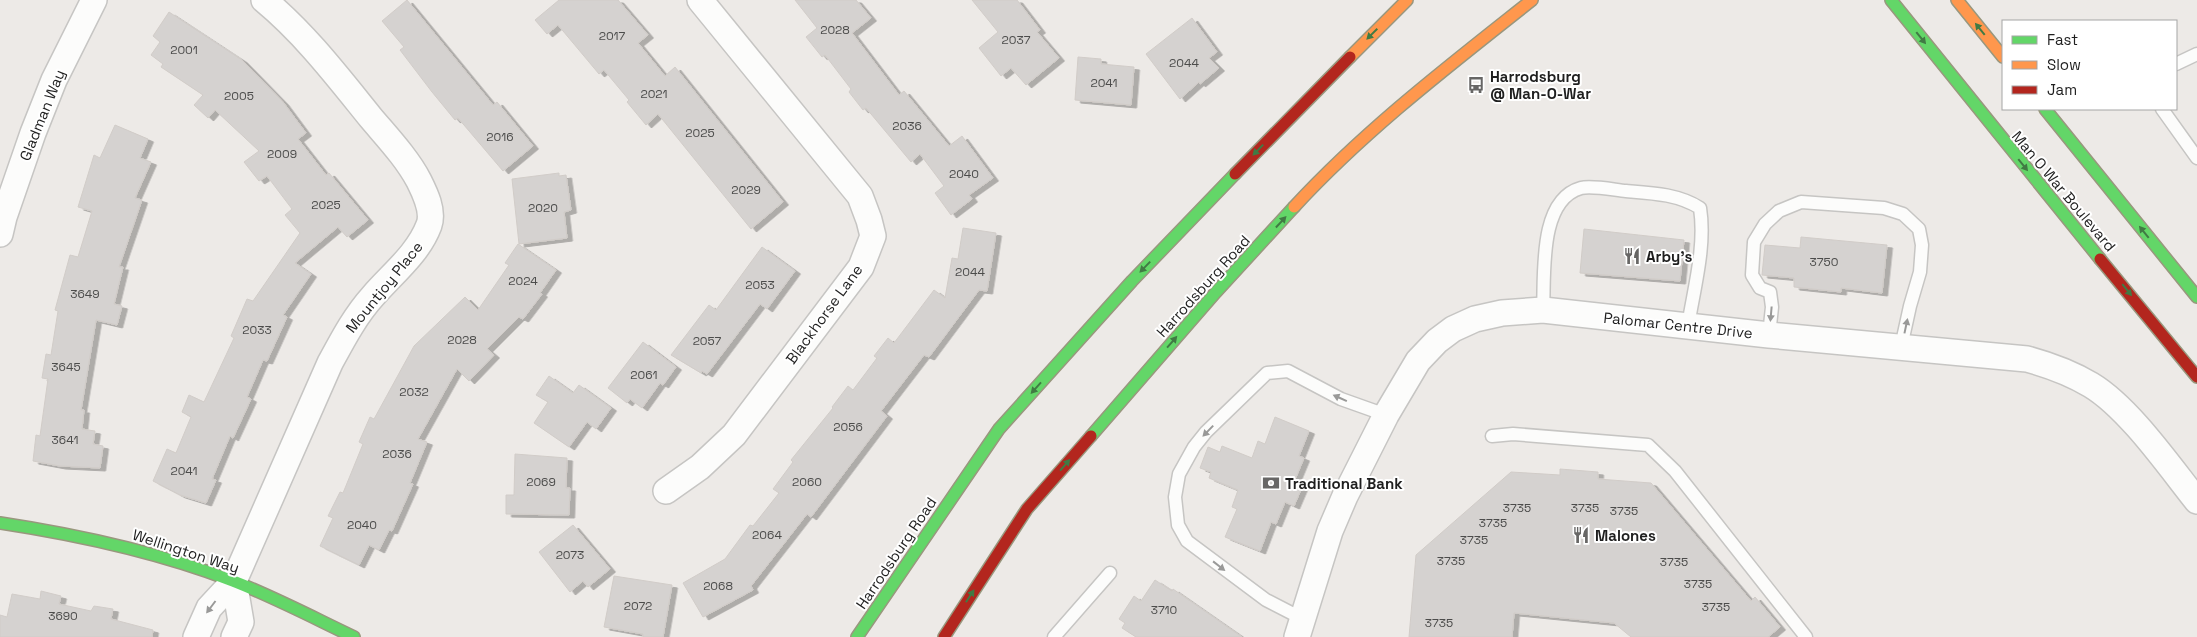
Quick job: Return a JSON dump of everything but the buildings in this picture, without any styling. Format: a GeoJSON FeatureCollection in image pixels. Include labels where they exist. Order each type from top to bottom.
{"type":"FeatureCollection","features":[{"type":"Feature","properties":{"kind":"main road","name":"Harrodsburg Road"},"geometry":{"type":"LineString","coordinates":[[857,637],[999,429],[1132,281],[1322,84],[1407,0]]}},
{"type":"Feature","properties":{"kind":"main road","name":"Harrodsburg Road"},"geometry":{"type":"LineString","coordinates":[[944,637],[1027,509],[1216,292],[1319,180],[1434,78],[1532,0]]}},
{"type":"Feature","properties":{"kind":"main road","name":"Man O War Boulevard"},"geometry":{"type":"LineString","coordinates":[[1891,0],[2037,183],[2197,377]]}},
{"type":"Feature","properties":{"kind":"main road"},"geometry":{"type":"LineString","coordinates":[[1957,0],[2002,56]]}},
{"type":"Feature","properties":{"kind":"main road"},"geometry":{"type":"LineString","coordinates":[[2046,110],[2197,298]]}},
{"type":"Feature","properties":{"kind":"main road","name":"Wellington Way"},"geometry":{"type":"LineString","coordinates":[[0,523],[65,532],[120,545],[234,582],[354,637]]}},
{"type":"Feature","properties":{"kind":"street","name":"Gladman Way"},"geometry":{"type":"LineString","coordinates":[[1,223],[54,80],[94,0]]}},
{"type":"Feature","properties":{"kind":"street","name":"Mountjoy Place"},"geometry":{"type":"LineString","coordinates":[[234,582],[330,363],[349,328],[372,297],[417,248],[430,222],[426,194],[418,179],[387,137],[325,62],[286,19],[264,0]]}},
{"type":"Feature","properties":{"kind":"street","name":"Blackhorse Lane"},"geometry":{"type":"LineString","coordinates":[[666,491],[700,467],[734,435],[861,267],[873,236],[860,196],[700,0]]}},
{"type":"Feature","properties":{"kind":"street","name":"Palomar Centre Drive"},"geometry":{"type":"LineString","coordinates":[[1300,628],[1330,531],[1345,496],[1386,415],[1418,361],[1437,341],[1453,328],[1474,319],[1502,313],[1543,310],[1769,335],[2027,359],[2050,365],[2084,380],[2120,409],[2150,442],[2197,501]]}},
{"type":"Feature","properties":{"kind":"street"},"geometry":{"type":"LineString","coordinates":[[196,637],[209,608],[234,582]]}},
{"type":"Feature","properties":{"kind":"street"},"geometry":{"type":"LineString","coordinates":[[234,582],[241,622],[234,637]]}},
{"type":"Feature","properties":{"kind":"lane"},"geometry":{"type":"LineString","coordinates":[[2177,64],[2197,54]]}},
{"type":"Feature","properties":{"kind":"lane"},"geometry":{"type":"LineString","coordinates":[[2163,110],[2197,158]]}},
{"type":"Feature","properties":{"kind":"lane"},"geometry":{"type":"LineString","coordinates":[[1543,310],[1547,238],[1553,212],[1564,196],[1582,187],[1660,194],[1687,200],[1700,208],[1702,222],[1701,238],[1688,326]]}},
{"type":"Feature","properties":{"kind":"lane"},"geometry":{"type":"LineString","coordinates":[[1769,335],[1772,307],[1770,292],[1760,288],[1752,275],[1754,242],[1765,224],[1779,211],[1801,202],[1884,208],[1903,214],[1919,229],[1922,245],[1920,272],[1901,347]]}},
{"type":"Feature","properties":{"kind":"lane"},"geometry":{"type":"LineString","coordinates":[[1300,628],[1187,541],[1178,525],[1175,497],[1179,474],[1194,447],[1206,432],[1267,373],[1288,371],[1341,399],[1386,415]]}},
{"type":"Feature","properties":{"kind":"lane"},"geometry":{"type":"LineString","coordinates":[[1492,436],[1513,434],[1648,445],[1675,471],[1806,637]]}},
{"type":"Feature","properties":{"kind":"lane"},"geometry":{"type":"LineString","coordinates":[[1054,637],[1110,573]]}},
{"type":"Feature","properties":{"kind":"traffic: fast"},"geometry":{"type":"LineString","coordinates":[[1891,0],[2100,259]]}},
{"type":"Feature","properties":{"kind":"traffic: fast"},"geometry":{"type":"LineString","coordinates":[[2046,110],[2197,297]]}},
{"type":"Feature","properties":{"kind":"traffic: fast"},"geometry":{"type":"LineString","coordinates":[[857,637],[999,429],[1132,281],[1235,174]]}},
{"type":"Feature","properties":{"kind":"traffic: fast"},"geometry":{"type":"LineString","coordinates":[[1091,436],[1216,292],[1294,207]]}},
{"type":"Feature","properties":{"kind":"traffic: fast"},"geometry":{"type":"LineString","coordinates":[[0,523],[89,539],[176,561],[248,587],[354,637]]}},
{"type":"Feature","properties":{"kind":"traffic: slow"},"geometry":{"type":"LineString","coordinates":[[1350,57],[1407,0]]}},
{"type":"Feature","properties":{"kind":"traffic: slow"},"geometry":{"type":"LineString","coordinates":[[1294,207],[1379,125],[1439,74],[1532,0]]}},
{"type":"Feature","properties":{"kind":"traffic: slow"},"geometry":{"type":"LineString","coordinates":[[1957,0],[2002,56]]}},
{"type":"Feature","properties":{"kind":"traffic: jam"},"geometry":{"type":"LineString","coordinates":[[1235,174],[1350,57]]}},
{"type":"Feature","properties":{"kind":"traffic: jam"},"geometry":{"type":"LineString","coordinates":[[2100,259],[2197,377]]}},
{"type":"Feature","properties":{"kind":"traffic: jam"},"geometry":{"type":"LineString","coordinates":[[944,637],[1027,509],[1091,436]]}},
{"type":"Feature","properties":{"kind":"place","name":"Harrodsburg @ Man-O-War"},"geometry":{"type":"Point","coordinates":[1476,85]}},
{"type":"Feature","properties":{"kind":"place","name":"Arby's"},"geometry":{"type":"Point","coordinates":[1632,256]}},
{"type":"Feature","properties":{"kind":"place","name":"Traditional Bank"},"geometry":{"type":"Point","coordinates":[1271,483]}},
{"type":"Feature","properties":{"kind":"place","name":"Malones"},"geometry":{"type":"Point","coordinates":[1581,535]}}]}
